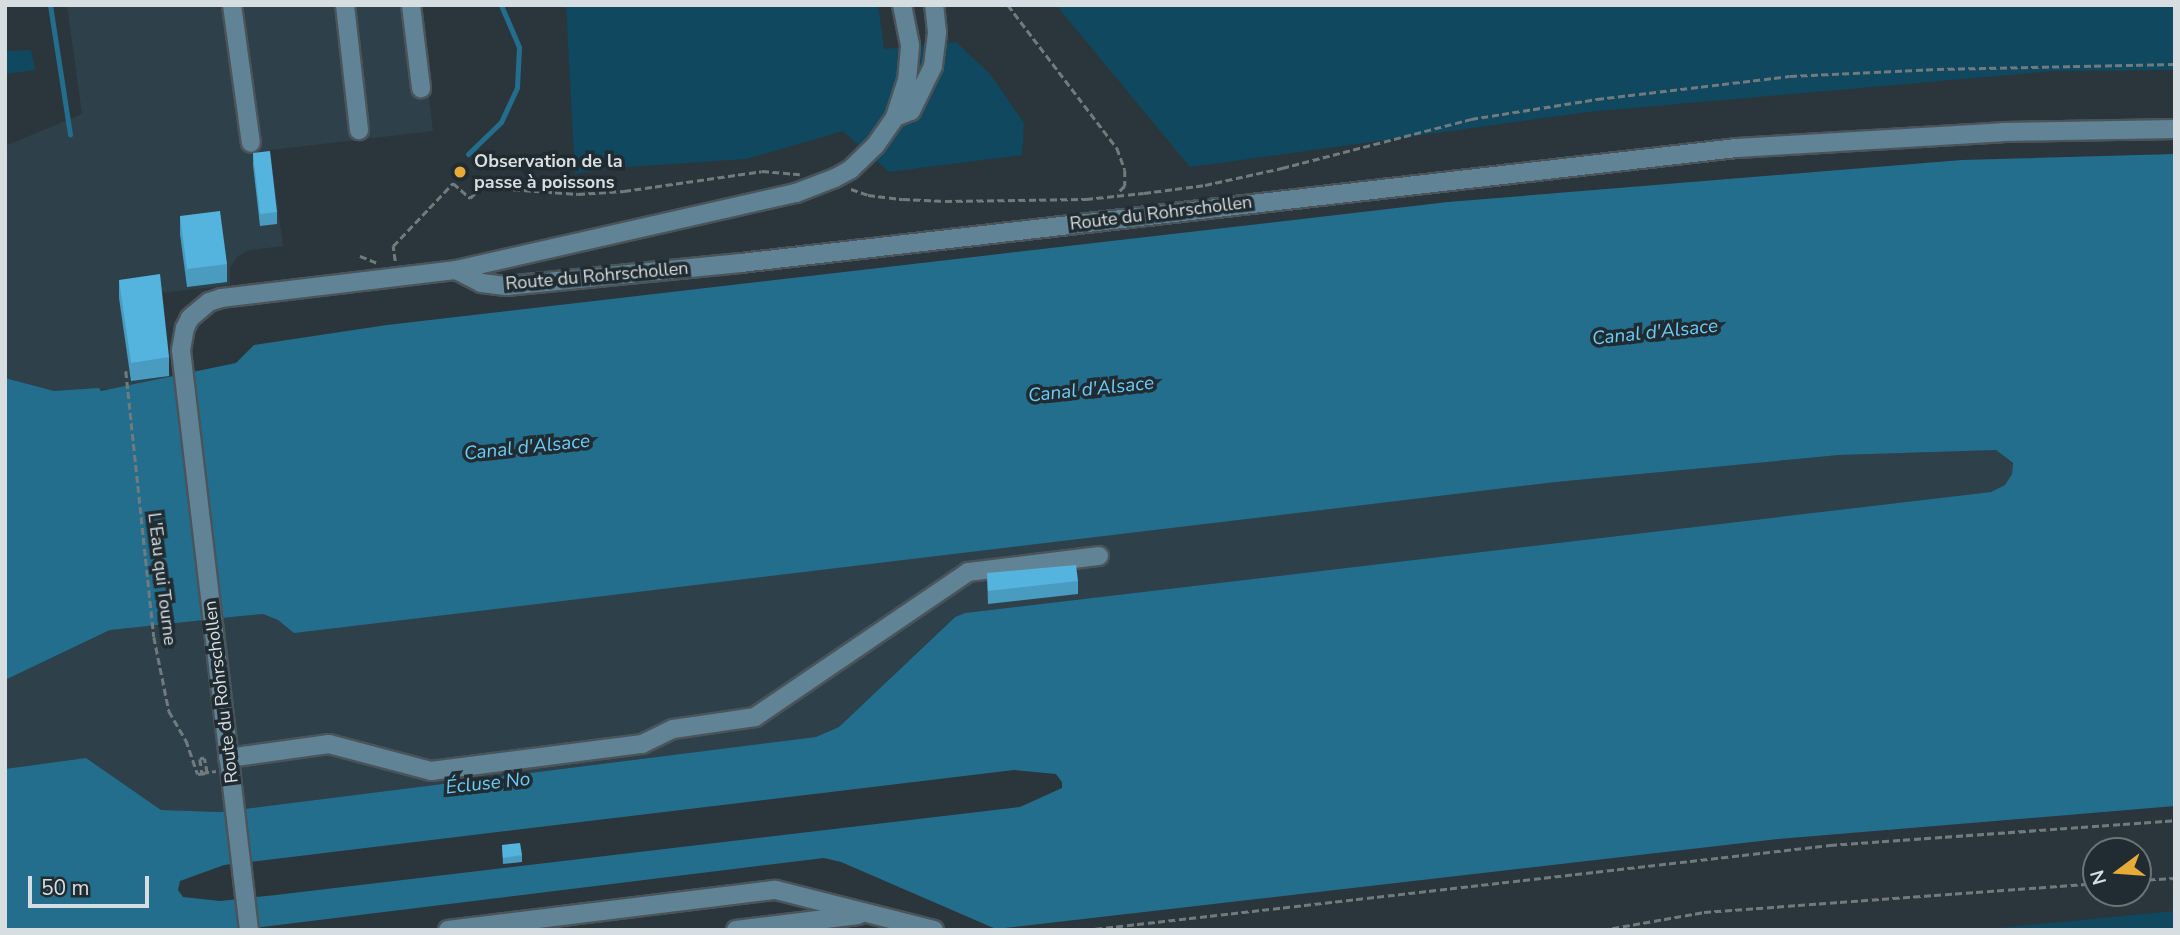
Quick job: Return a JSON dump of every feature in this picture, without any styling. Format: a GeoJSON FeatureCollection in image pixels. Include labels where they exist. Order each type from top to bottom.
{"type":"FeatureCollection","features":[{"type":"Feature","properties":{"kind":"street"},"geometry":{"type":"LineString","coordinates":[[232,5],[251,144]]}},
{"type":"Feature","properties":{"kind":"street"},"geometry":{"type":"LineString","coordinates":[[345,5],[359,130]]}},
{"type":"Feature","properties":{"kind":"street"},"geometry":{"type":"LineString","coordinates":[[411,5],[421,88]]}},
{"type":"Feature","properties":{"kind":"street"},"geometry":{"type":"LineString","coordinates":[[456,270],[813,188],[851,169],[875,146],[895,117],[907,81],[910,45],[902,5]]}},
{"type":"Feature","properties":{"kind":"street"},"geometry":{"type":"LineString","coordinates":[[895,117],[911,111],[933,66],[937,32],[934,5]]}},
{"type":"Feature","properties":{"kind":"street","name":"Route du Rohrschollen"},"geometry":{"type":"LineString","coordinates":[[249,929],[181,359],[185,328],[209,302],[233,295],[364,281],[393,272],[456,270],[481,283],[506,286],[741,263],[1628,158],[1860,139],[2003,132],[2175,129]]}},
{"type":"Feature","properties":{"kind":"street"},"geometry":{"type":"LineString","coordinates":[[228,758],[328,744],[431,771],[642,744],[673,729],[755,718],[968,572],[1099,556]]}},
{"type":"Feature","properties":{"kind":"street"},"geometry":{"type":"LineString","coordinates":[[449,930],[776,890],[934,930]]}},
{"type":"Feature","properties":{"kind":"street"},"geometry":{"type":"LineString","coordinates":[[736,930],[871,914]]}},
{"type":"Feature","properties":{"kind":"path"},"geometry":{"type":"LineString","coordinates":[[1008,5],[1116,148],[1125,170],[1125,186],[1117,194]]}},
{"type":"Feature","properties":{"kind":"path"},"geometry":{"type":"LineString","coordinates":[[835,178],[869,195],[903,200],[1086,199],[1205,185],[1471,119],[1611,98],[1790,76],[1937,69],[2175,64]]}},
{"type":"Feature","properties":{"kind":"path"},"geometry":{"type":"LineString","coordinates":[[393,272],[393,246],[453,183],[470,198],[482,187],[578,194],[779,170],[802,174],[813,188]]}},
{"type":"Feature","properties":{"kind":"path","name":"L'Eau qui Tourne"},"geometry":{"type":"LineString","coordinates":[[126,371],[154,637],[169,711],[186,740],[198,774],[207,773],[204,758],[200,758],[202,772],[216,771]]}},
{"type":"Feature","properties":{"kind":"path"},"geometry":{"type":"LineString","coordinates":[[1085,930],[1830,845],[2175,820]]}},
{"type":"Feature","properties":{"kind":"path"},"geometry":{"type":"LineString","coordinates":[[2152,879],[2175,878]]}},
{"type":"Feature","properties":{"kind":"path"},"geometry":{"type":"LineString","coordinates":[[1602,930],[1704,912],[2082,884]]}},
{"type":"Feature","properties":{"kind":"shaded area"},"geometry":{"type":"Polygon","coordinates":[[[67,5],[418,5],[433,131],[270,150],[283,246],[249,250],[238,256],[230,267],[230,285],[160,293],[199,620],[263,614],[278,620],[294,632],[1556,482],[1839,455],[1996,450],[2013,464],[2012,474],[2005,485],[1991,492],[965,613],[954,617],[839,727],[816,737],[220,812],[161,810],[86,758],[5,769],[5,680],[109,631],[110,389],[54,391],[5,378],[5,146],[82,114],[67,5]]]}},
{"type":"Feature","properties":{"kind":"shaded area"},"geometry":{"type":"Polygon","coordinates":[[[566,5],[878,5],[884,49],[956,42],[990,74],[1024,123],[1022,155],[889,172],[843,131],[746,159],[611,168],[575,174],[566,5]]]}},
{"type":"Feature","properties":{"kind":"shaded area"},"geometry":{"type":"Polygon","coordinates":[[[1056,5],[2175,5],[2175,70],[2053,71],[1588,112],[1190,167],[1056,5]]]}},
{"type":"Feature","properties":{"kind":"shaded area"},"geometry":{"type":"Polygon","coordinates":[[[31,50],[35,70],[5,74],[5,51],[31,50]]]}},
{"type":"Feature","properties":{"kind":"shaded area"},"geometry":{"type":"Polygon","coordinates":[[[2175,911],[2175,930],[1978,930],[2175,911]]]}},
{"type":"Feature","properties":{"kind":"water"},"geometry":{"type":"Polygon","coordinates":[[[2175,154],[2175,806],[1778,839],[996,929],[841,862],[824,858],[238,930],[5,930],[5,769],[86,758],[161,810],[220,812],[816,737],[839,727],[955,617],[965,613],[1991,492],[2005,485],[2012,474],[2013,463],[1996,450],[1839,455],[1556,482],[294,633],[278,620],[263,614],[110,630],[5,680],[5,378],[54,391],[99,388],[101,391],[236,363],[254,345],[387,325],[1448,202],[1962,160],[2175,154]],[[1014,770],[224,865],[180,881],[178,890],[183,897],[220,901],[1020,807],[1062,788],[1062,782],[1056,774],[1014,770]]]}},
{"type":"Feature","properties":{"kind":"building"},"geometry":{"type":"Polygon","coordinates":[[[270,151],[277,212],[260,214],[253,153],[270,151]]]}},
{"type":"Feature","properties":{"kind":"building"},"geometry":{"type":"Polygon","coordinates":[[[220,211],[227,264],[187,269],[180,216],[220,211]]]}},
{"type":"Feature","properties":{"kind":"building"},"geometry":{"type":"Polygon","coordinates":[[[160,274],[169,357],[131,363],[119,280],[160,274]]]}},
{"type":"Feature","properties":{"kind":"building"},"geometry":{"type":"Polygon","coordinates":[[[1076,565],[1078,581],[988,591],[987,573],[1076,565]]]}},
{"type":"Feature","properties":{"kind":"building"},"geometry":{"type":"Polygon","coordinates":[[[520,843],[522,855],[503,858],[502,845],[520,843]]]}},
{"type":"Feature","properties":{"kind":"waterway"},"geometry":{"type":"LineString","coordinates":[[50,5],[70,134]]}},
{"type":"Feature","properties":{"kind":"waterway"},"geometry":{"type":"LineString","coordinates":[[468,154],[501,122],[517,87],[519,47],[501,5]]}},
{"type":"Feature","properties":{"kind":"place","name":"Observation de la passe à poissons"},"geometry":{"type":"Point","coordinates":[460,172]}},
{"type":"Feature","properties":{"kind":"water label","name":"Canal d'Alsace"},"geometry":{"type":"Point","coordinates":[1655,333]}},
{"type":"Feature","properties":{"kind":"water label","name":"Canal d'Alsace"},"geometry":{"type":"Point","coordinates":[1091,390]}},
{"type":"Feature","properties":{"kind":"water label","name":"Canal d'Alsace"},"geometry":{"type":"Point","coordinates":[527,448]}},
{"type":"Feature","properties":{"kind":"water label","name":"Écluse No"},"geometry":{"type":"Point","coordinates":[488,784]}}]}
